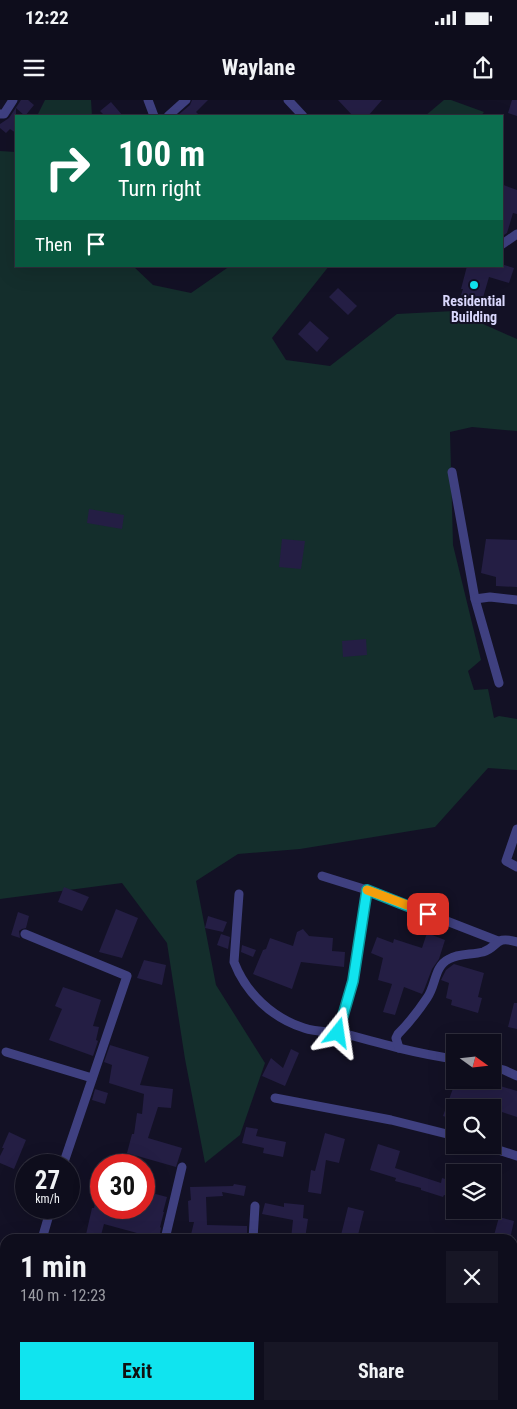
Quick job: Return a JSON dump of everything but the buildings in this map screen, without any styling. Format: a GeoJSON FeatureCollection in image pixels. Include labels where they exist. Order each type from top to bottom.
{"type":"FeatureCollection","features":[{"type":"Feature","properties":{"kind":"street"},"geometry":{"type":"LineString","coordinates":[[0,114],[4,114],[13,100]]}},
{"type":"Feature","properties":{"kind":"street"},"geometry":{"type":"LineString","coordinates":[[148,100],[154,115]]}},
{"type":"Feature","properties":{"kind":"street"},"geometry":{"type":"LineString","coordinates":[[169,115],[186,100]]}},
{"type":"Feature","properties":{"kind":"street"},"geometry":{"type":"LineString","coordinates":[[288,100],[302,115]]}},
{"type":"Feature","properties":{"kind":"street"},"geometry":{"type":"LineString","coordinates":[[503,244],[517,234]]}},
{"type":"Feature","properties":{"kind":"street"},"geometry":{"type":"LineString","coordinates":[[452,472],[475,599],[500,684]]}},
{"type":"Feature","properties":{"kind":"street"},"geometry":{"type":"LineString","coordinates":[[475,599],[490,597],[517,600]]}},
{"type":"Feature","properties":{"kind":"street"},"geometry":{"type":"LineString","coordinates":[[517,829],[506,861],[517,866]]}},
{"type":"Feature","properties":{"kind":"street"},"geometry":{"type":"LineString","coordinates":[[322,876],[367,890],[498,941]]}},
{"type":"Feature","properties":{"kind":"street"},"geometry":{"type":"LineString","coordinates":[[338,1033],[353,981],[367,890]]}},
{"type":"Feature","properties":{"kind":"street"},"geometry":{"type":"LineString","coordinates":[[238,894],[234,962],[254,996],[271,1012],[284,1020],[304,1028],[338,1033],[446,1058]]}},
{"type":"Feature","properties":{"kind":"street"},"geometry":{"type":"LineString","coordinates":[[25,934],[127,976],[67,1154]]}},
{"type":"Feature","properties":{"kind":"street"},"geometry":{"type":"LineString","coordinates":[[399,1048],[396,1038],[398,1034],[428,998],[441,965],[458,955],[485,951],[498,941],[508,939],[517,942]]}},
{"type":"Feature","properties":{"kind":"street"},"geometry":{"type":"LineString","coordinates":[[6,1052],[92,1078]]}},
{"type":"Feature","properties":{"kind":"street"},"geometry":{"type":"LineString","coordinates":[[501,1069],[517,1076]]}},
{"type":"Feature","properties":{"kind":"street"},"geometry":{"type":"LineString","coordinates":[[275,1098],[391,1120],[446,1134]]}},
{"type":"Feature","properties":{"kind":"street"},"geometry":{"type":"LineString","coordinates":[[501,1151],[517,1156]]}},
{"type":"Feature","properties":{"kind":"street"},"geometry":{"type":"LineString","coordinates":[[166,1234],[182,1167]]}},
{"type":"Feature","properties":{"kind":"street"},"geometry":{"type":"LineString","coordinates":[[253,1234],[255,1206]]}},
{"type":"Feature","properties":{"kind":"street"},"geometry":{"type":"LineString","coordinates":[[43,1234],[48,1219]]}},
{"type":"Feature","properties":{"kind":"green space"},"geometry":{"type":"Polygon","coordinates":[[[45,100],[91,100],[92,115],[38,115],[45,100]]]}},
{"type":"Feature","properties":{"kind":"green space"},"geometry":{"type":"Polygon","coordinates":[[[444,100],[451,100],[484,112],[482,115],[426,115],[444,100]]]}},
{"type":"Feature","properties":{"kind":"green space"},"geometry":{"type":"Polygon","coordinates":[[[0,151],[15,152],[15,267],[134,267],[153,285],[191,293],[229,267],[328,267],[272,338],[286,360],[330,366],[397,314],[454,311],[517,339],[517,431],[472,427],[450,432],[453,545],[481,660],[468,671],[474,690],[488,689],[494,718],[499,716],[517,719],[517,770],[488,768],[435,827],[300,849],[238,854],[196,881],[216,985],[265,1063],[240,1135],[205,1163],[185,1059],[167,943],[122,883],[0,899],[0,151]]]}},
{"type":"Feature","properties":{"kind":"slow traffic"},"geometry":{"type":"LineString","coordinates":[[367,890],[407,905]]}},
{"type":"Feature","properties":{"kind":"place","name":"Residential Building"},"geometry":{"type":"Point","coordinates":[474,285]}},
{"type":"Feature","properties":{"kind":"route"},"geometry":{"type":"LineString","coordinates":[[338,1033],[353,981],[367,890],[428,914]]}}]}
